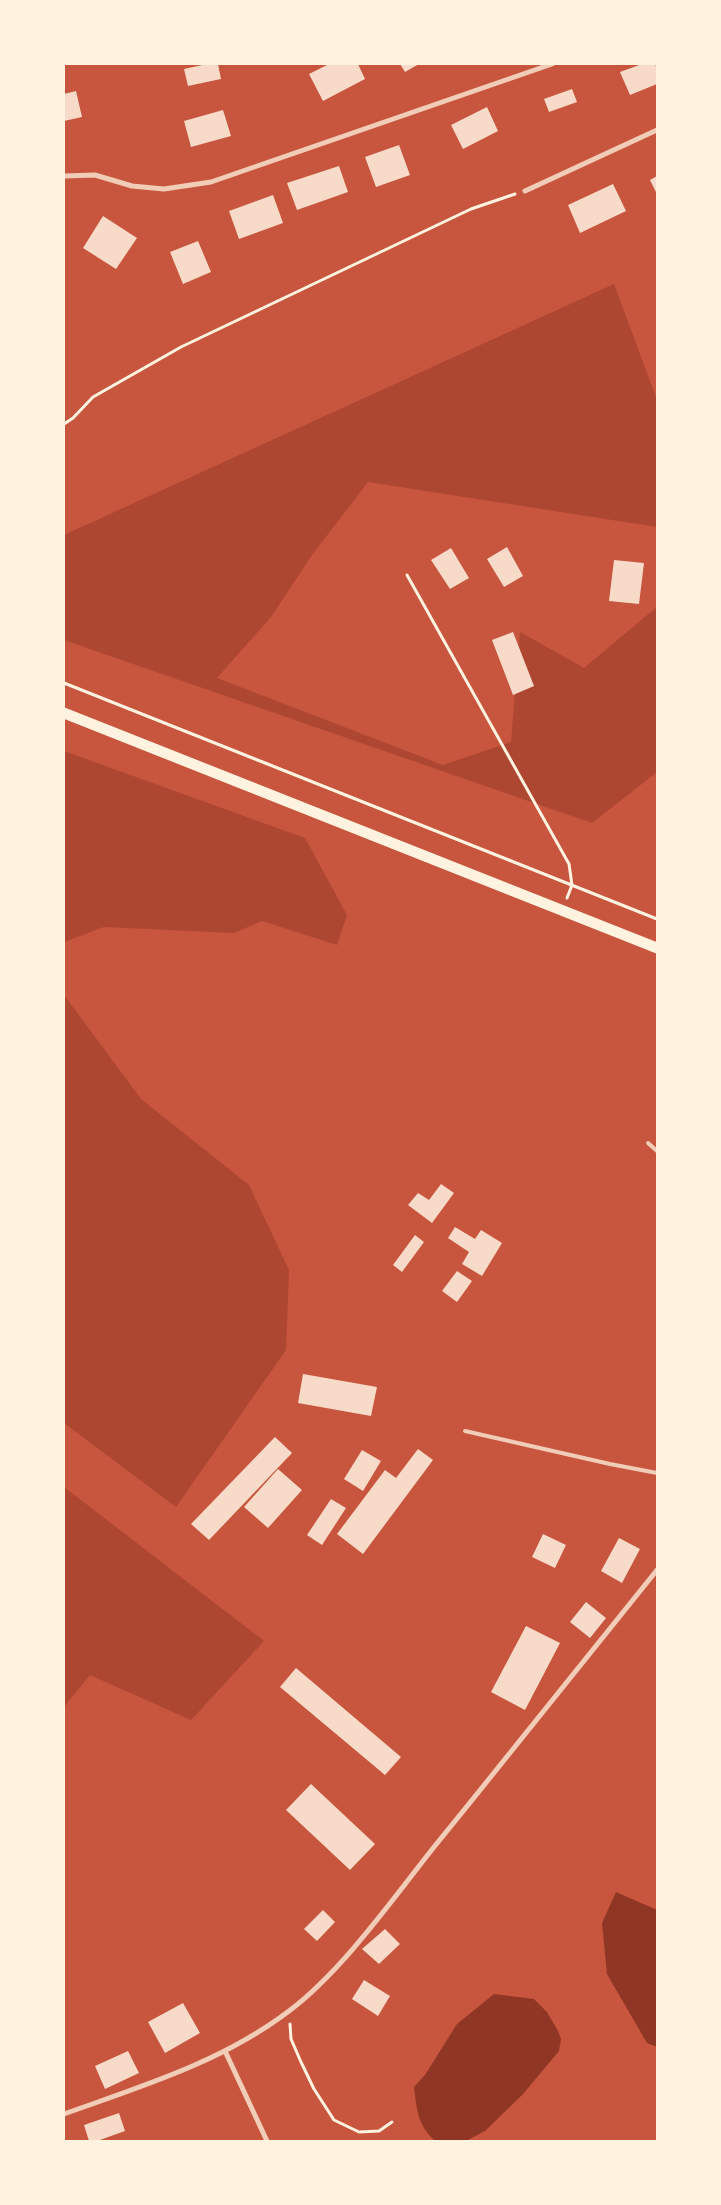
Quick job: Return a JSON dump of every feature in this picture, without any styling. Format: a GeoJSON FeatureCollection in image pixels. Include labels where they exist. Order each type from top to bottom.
{"type":"FeatureCollection","features":[{"type":"Feature","properties":{"kind":"main road"},"geometry":{"type":"LineString","coordinates":[[64,713],[657,948]]}},
{"type":"Feature","properties":{"kind":"street"},"geometry":{"type":"LineString","coordinates":[[64,176],[96,175],[132,186],[164,189],[211,182],[552,64]]}},
{"type":"Feature","properties":{"kind":"street"},"geometry":{"type":"LineString","coordinates":[[525,191],[657,130]]}},
{"type":"Feature","properties":{"kind":"street"},"geometry":{"type":"LineString","coordinates":[[64,2114],[172,2075],[225,2052],[289,2011],[321,1982],[351,1948],[657,1570]]}},
{"type":"Feature","properties":{"kind":"street"},"geometry":{"type":"LineString","coordinates":[[225,2052],[266,2141]]}},
{"type":"Feature","properties":{"kind":"lane"},"geometry":{"type":"LineString","coordinates":[[648,1143],[657,1151]]}},
{"type":"Feature","properties":{"kind":"lane"},"geometry":{"type":"LineString","coordinates":[[465,1431],[657,1473]]}},
{"type":"Feature","properties":{"kind":"path"},"geometry":{"type":"LineString","coordinates":[[64,424],[73,418],[93,397],[181,346],[471,209],[525,191]]}},
{"type":"Feature","properties":{"kind":"path"},"geometry":{"type":"LineString","coordinates":[[407,575],[569,864],[572,885],[562,910]]}},
{"type":"Feature","properties":{"kind":"path"},"geometry":{"type":"LineString","coordinates":[[64,684],[657,919]]}},
{"type":"Feature","properties":{"kind":"path"},"geometry":{"type":"LineString","coordinates":[[289,2011],[291,2039],[314,2089],[334,2120],[359,2132],[379,2131],[392,2122]]}},
{"type":"Feature","properties":{"kind":"shaded area"},"geometry":{"type":"Polygon","coordinates":[[[614,284],[657,400],[657,527],[368,482],[312,555],[271,617],[217,678],[443,765],[511,742],[520,632],[584,668],[657,607],[657,772],[592,823],[64,640],[64,535],[614,284]]]}},
{"type":"Feature","properties":{"kind":"shaded area"},"geometry":{"type":"Polygon","coordinates":[[[64,751],[305,838],[347,915],[337,945],[262,921],[234,933],[104,927],[64,942],[64,751]]]}},
{"type":"Feature","properties":{"kind":"shaded area"},"geometry":{"type":"Polygon","coordinates":[[[64,995],[141,1099],[249,1185],[289,1270],[286,1350],[176,1507],[64,1423],[64,995]]]}},
{"type":"Feature","properties":{"kind":"shaded area"},"geometry":{"type":"Polygon","coordinates":[[[64,1487],[264,1641],[191,1720],[90,1675],[64,1707],[64,1487]]]}},
{"type":"Feature","properties":{"kind":"shaded area"},"geometry":{"type":"Polygon","coordinates":[[[616,1892],[657,1910],[657,2047],[647,2043],[607,1974],[602,1923],[616,1892]]]}},
{"type":"Feature","properties":{"kind":"shaded area"},"geometry":{"type":"Polygon","coordinates":[[[494,1994],[534,1999],[547,2012],[558,2031],[561,2039],[559,2051],[523,2094],[485,2131],[466,2141],[435,2141],[421,2123],[414,2087],[425,2075],[457,2024],[494,1994]]]}},
{"type":"Feature","properties":{"kind":"building"},"geometry":{"type":"Polygon","coordinates":[[[207,64],[218,64],[221,79],[188,86],[184,69],[207,64]]]}},
{"type":"Feature","properties":{"kind":"building"},"geometry":{"type":"Polygon","coordinates":[[[329,64],[358,64],[365,79],[323,101],[309,74],[329,64]]]}},
{"type":"Feature","properties":{"kind":"building"},"geometry":{"type":"Polygon","coordinates":[[[400,64],[419,64],[405,72],[400,64]]]}},
{"type":"Feature","properties":{"kind":"building"},"geometry":{"type":"Polygon","coordinates":[[[642,64],[655,64],[657,84],[630,95],[620,72],[642,64]]]}},
{"type":"Feature","properties":{"kind":"building"},"geometry":{"type":"Polygon","coordinates":[[[572,89],[577,102],[549,112],[544,99],[572,89]]]}},
{"type":"Feature","properties":{"kind":"building"},"geometry":{"type":"Polygon","coordinates":[[[76,91],[82,117],[64,121],[64,94],[76,91]]]}},
{"type":"Feature","properties":{"kind":"building"},"geometry":{"type":"Polygon","coordinates":[[[487,107],[498,131],[463,149],[451,125],[487,107]]]}},
{"type":"Feature","properties":{"kind":"building"},"geometry":{"type":"Polygon","coordinates":[[[223,110],[231,136],[191,147],[184,121],[223,110]]]}},
{"type":"Feature","properties":{"kind":"building"},"geometry":{"type":"Polygon","coordinates":[[[399,145],[410,175],[376,187],[365,157],[399,145]]]}},
{"type":"Feature","properties":{"kind":"building"},"geometry":{"type":"Polygon","coordinates":[[[339,166],[348,192],[297,210],[287,183],[339,166]]]}},
{"type":"Feature","properties":{"kind":"building"},"geometry":{"type":"Polygon","coordinates":[[[657,176],[657,194],[650,180],[657,176]]]}},
{"type":"Feature","properties":{"kind":"building"},"geometry":{"type":"Polygon","coordinates":[[[613,184],[626,211],[580,233],[568,205],[613,184]]]}},
{"type":"Feature","properties":{"kind":"building"},"geometry":{"type":"Polygon","coordinates":[[[273,195],[283,223],[239,239],[229,211],[273,195]]]}},
{"type":"Feature","properties":{"kind":"building"},"geometry":{"type":"Polygon","coordinates":[[[103,216],[137,238],[116,269],[83,248],[103,216]]]}},
{"type":"Feature","properties":{"kind":"building"},"geometry":{"type":"Polygon","coordinates":[[[198,241],[211,272],[183,284],[170,252],[198,241]]]}},
{"type":"Feature","properties":{"kind":"building"},"geometry":{"type":"Polygon","coordinates":[[[507,547],[523,576],[504,587],[487,559],[507,547]]]}},
{"type":"Feature","properties":{"kind":"building"},"geometry":{"type":"Polygon","coordinates":[[[451,548],[469,578],[450,589],[431,560],[451,548]]]}},
{"type":"Feature","properties":{"kind":"building"},"geometry":{"type":"Polygon","coordinates":[[[614,560],[644,563],[639,604],[609,601],[614,560]]]}},
{"type":"Feature","properties":{"kind":"building"},"geometry":{"type":"Polygon","coordinates":[[[513,632],[534,686],[513,695],[492,640],[513,632]]]}},
{"type":"Feature","properties":{"kind":"building"},"geometry":{"type":"Polygon","coordinates":[[[441,1184],[454,1193],[432,1223],[408,1205],[418,1193],[429,1200],[441,1184]]]}},
{"type":"Feature","properties":{"kind":"building"},"geometry":{"type":"Polygon","coordinates":[[[455,1227],[475,1239],[481,1230],[502,1243],[482,1276],[462,1264],[469,1252],[448,1238],[455,1227]]]}},
{"type":"Feature","properties":{"kind":"building"},"geometry":{"type":"Polygon","coordinates":[[[415,1235],[424,1242],[402,1272],[393,1265],[415,1235]]]}},
{"type":"Feature","properties":{"kind":"building"},"geometry":{"type":"Polygon","coordinates":[[[457,1271],[472,1281],[457,1302],[442,1291],[457,1271]]]}},
{"type":"Feature","properties":{"kind":"building"},"geometry":{"type":"Polygon","coordinates":[[[303,1374],[377,1387],[371,1416],[298,1403],[303,1374]]]}},
{"type":"Feature","properties":{"kind":"building"},"geometry":{"type":"Polygon","coordinates":[[[275,1437],[292,1453],[209,1540],[191,1524],[275,1437]]]}},
{"type":"Feature","properties":{"kind":"building"},"geometry":{"type":"Polygon","coordinates":[[[418,1449],[433,1460],[363,1554],[337,1534],[385,1470],[396,1478],[418,1449]]]}},
{"type":"Feature","properties":{"kind":"building"},"geometry":{"type":"Polygon","coordinates":[[[362,1450],[381,1461],[363,1491],[344,1479],[362,1450]]]}},
{"type":"Feature","properties":{"kind":"building"},"geometry":{"type":"Polygon","coordinates":[[[278,1469],[302,1490],[268,1528],[244,1507],[278,1469]]]}},
{"type":"Feature","properties":{"kind":"building"},"geometry":{"type":"Polygon","coordinates":[[[331,1499],[346,1508],[322,1545],[307,1535],[331,1499]]]}},
{"type":"Feature","properties":{"kind":"building"},"geometry":{"type":"Polygon","coordinates":[[[543,1534],[566,1545],[555,1568],[532,1557],[543,1534]]]}},
{"type":"Feature","properties":{"kind":"building"},"geometry":{"type":"Polygon","coordinates":[[[619,1538],[640,1549],[622,1583],[601,1571],[619,1538]]]}},
{"type":"Feature","properties":{"kind":"building"},"geometry":{"type":"Polygon","coordinates":[[[586,1602],[606,1618],[590,1638],[570,1622],[586,1602]]]}},
{"type":"Feature","properties":{"kind":"building"},"geometry":{"type":"Polygon","coordinates":[[[526,1626],[560,1643],[525,1710],[491,1692],[526,1626]]]}},
{"type":"Feature","properties":{"kind":"building"},"geometry":{"type":"Polygon","coordinates":[[[296,1668],[401,1757],[385,1775],[280,1687],[296,1668]]]}},
{"type":"Feature","properties":{"kind":"building"},"geometry":{"type":"Polygon","coordinates":[[[311,1784],[375,1844],[350,1870],[286,1810],[311,1784]]]}},
{"type":"Feature","properties":{"kind":"building"},"geometry":{"type":"Polygon","coordinates":[[[323,1910],[335,1922],[317,1941],[304,1929],[323,1910]]]}},
{"type":"Feature","properties":{"kind":"building"},"geometry":{"type":"Polygon","coordinates":[[[385,1929],[400,1944],[379,1964],[362,1949],[385,1929]]]}},
{"type":"Feature","properties":{"kind":"building"},"geometry":{"type":"Polygon","coordinates":[[[364,1980],[390,1996],[378,2016],[352,1999],[364,1980]]]}},
{"type":"Feature","properties":{"kind":"building"},"geometry":{"type":"Polygon","coordinates":[[[183,2003],[200,2033],[165,2053],[148,2022],[183,2003]]]}},
{"type":"Feature","properties":{"kind":"building"},"geometry":{"type":"Polygon","coordinates":[[[128,2051],[139,2073],[105,2089],[95,2066],[128,2051]]]}},
{"type":"Feature","properties":{"kind":"building"},"geometry":{"type":"Polygon","coordinates":[[[119,2113],[125,2131],[97,2141],[89,2141],[84,2125],[119,2113]]]}}]}
